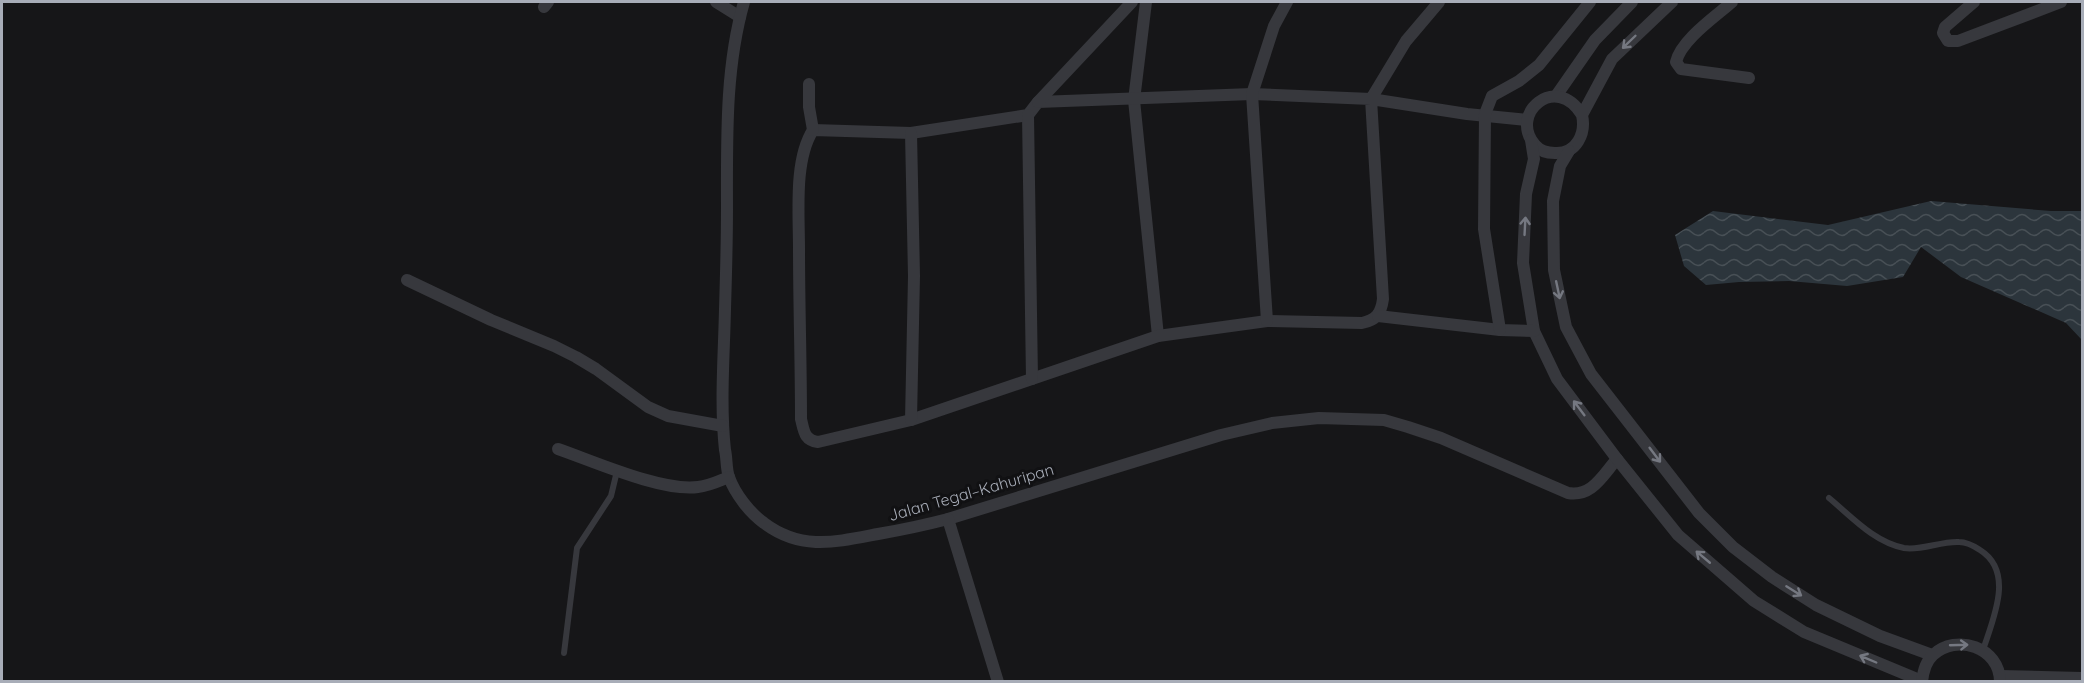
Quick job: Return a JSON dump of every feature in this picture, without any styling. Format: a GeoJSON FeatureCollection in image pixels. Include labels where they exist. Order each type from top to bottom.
{"type":"FeatureCollection","features":[{"type":"Feature","properties":{"kind":"street"},"geometry":{"type":"LineString","coordinates":[[716,2],[740,17]]}},
{"type":"Feature","properties":{"kind":"street","name":"Jalan Tegal–Kahuripan"},"geometry":{"type":"LineString","coordinates":[[744,2],[732,65],[727,135],[723,426],[729,477],[739,496],[764,523],[782,534],[820,543],[849,541],[948,519],[1221,435],[1272,423],[1319,418],[1384,420],[1408,427],[1441,438],[1568,493],[1580,495],[1590,490],[1617,459]]}},
{"type":"Feature","properties":{"kind":"street"},"geometry":{"type":"LineString","coordinates":[[1032,379],[1028,115],[1132,2]]}},
{"type":"Feature","properties":{"kind":"street"},"geometry":{"type":"LineString","coordinates":[[1146,2],[1134,100],[1158,336]]}},
{"type":"Feature","properties":{"kind":"street"},"geometry":{"type":"LineString","coordinates":[[1267,321],[1252,94],[1274,26],[1287,2]]}},
{"type":"Feature","properties":{"kind":"street"},"geometry":{"type":"LineString","coordinates":[[808,84],[813,130],[805,146],[800,191],[801,419],[808,439],[818,442],[911,420],[1158,336],[1267,321],[1362,323],[1371,321],[1382,309],[1383,299],[1371,99],[1406,41],[1439,2]]}},
{"type":"Feature","properties":{"kind":"street"},"geometry":{"type":"LineString","coordinates":[[1500,330],[1484,229],[1485,114],[1492,96],[1519,81],[1539,65],[1590,2]]}},
{"type":"Feature","properties":{"kind":"street"},"geometry":{"type":"LineString","coordinates":[[1556,96],[1595,40],[1632,2]]}},
{"type":"Feature","properties":{"kind":"street"},"geometry":{"type":"LineString","coordinates":[[1582,115],[1612,59],[1672,2]]}},
{"type":"Feature","properties":{"kind":"street"},"geometry":{"type":"LineString","coordinates":[[1732,2],[1688,42],[1678,53],[1676,62],[1681,69],[1749,78]]}},
{"type":"Feature","properties":{"kind":"street"},"geometry":{"type":"LineString","coordinates":[[1974,2],[1945,27],[1943,33],[1948,41],[1959,41],[2061,2]]}},
{"type":"Feature","properties":{"kind":"street"},"geometry":{"type":"LineString","coordinates":[[1038,102],[1252,94],[1371,99],[1467,114],[1527,120]]}},
{"type":"Feature","properties":{"kind":"street"},"geometry":{"type":"LineString","coordinates":[[1569,151],[1558,154],[1548,153],[1538,148],[1528,134],[1527,120],[1530,111],[1546,98],[1556,96],[1576,105],[1582,115],[1584,125],[1577,144],[1569,151],[1560,166],[1553,201],[1554,270],[1566,327],[1591,374],[1699,513],[1733,547],[1772,577],[1816,605],[1880,636],[1932,656]]}},
{"type":"Feature","properties":{"kind":"street"},"geometry":{"type":"LineString","coordinates":[[813,130],[911,132],[1028,115]]}},
{"type":"Feature","properties":{"kind":"street"},"geometry":{"type":"LineString","coordinates":[[911,132],[914,276],[911,420]]}},
{"type":"Feature","properties":{"kind":"street"},"geometry":{"type":"LineString","coordinates":[[1531,140],[1534,159],[1526,194],[1523,263],[1534,331],[1557,379],[1678,536],[1754,601],[1804,632],[1922,681],[1924,667],[1932,656],[1948,645],[1966,643],[1983,650],[1994,661],[2000,679],[2082,678]]}},
{"type":"Feature","properties":{"kind":"street"},"geometry":{"type":"LineString","coordinates":[[407,280],[576,357],[648,407],[668,416],[723,426]]}},
{"type":"Feature","properties":{"kind":"street"},"geometry":{"type":"LineString","coordinates":[[1378,316],[1500,330],[1534,331]]}},
{"type":"Feature","properties":{"kind":"street"},"geometry":{"type":"LineString","coordinates":[[558,449],[657,483],[680,487],[713,484],[729,477]]}},
{"type":"Feature","properties":{"kind":"street"},"geometry":{"type":"LineString","coordinates":[[948,519],[998,681]]}},
{"type":"Feature","properties":{"kind":"lane"},"geometry":{"type":"LineString","coordinates":[[564,653],[578,548],[611,496],[618,470]]}},
{"type":"Feature","properties":{"kind":"lane"},"geometry":{"type":"LineString","coordinates":[[1829,498],[1877,538],[1906,548],[1959,542],[1973,546],[1992,559],[1998,576],[1999,596],[1983,650]]}},
{"type":"Feature","properties":{"kind":"water"},"geometry":{"type":"Polygon","coordinates":[[[1931,201],[2051,211],[2082,211],[2082,340],[2066,323],[1961,277],[1921,247],[1903,277],[1847,286],[1789,281],[1706,285],[1684,266],[1675,235],[1713,211],[1828,225],[1931,201]]]}}]}
